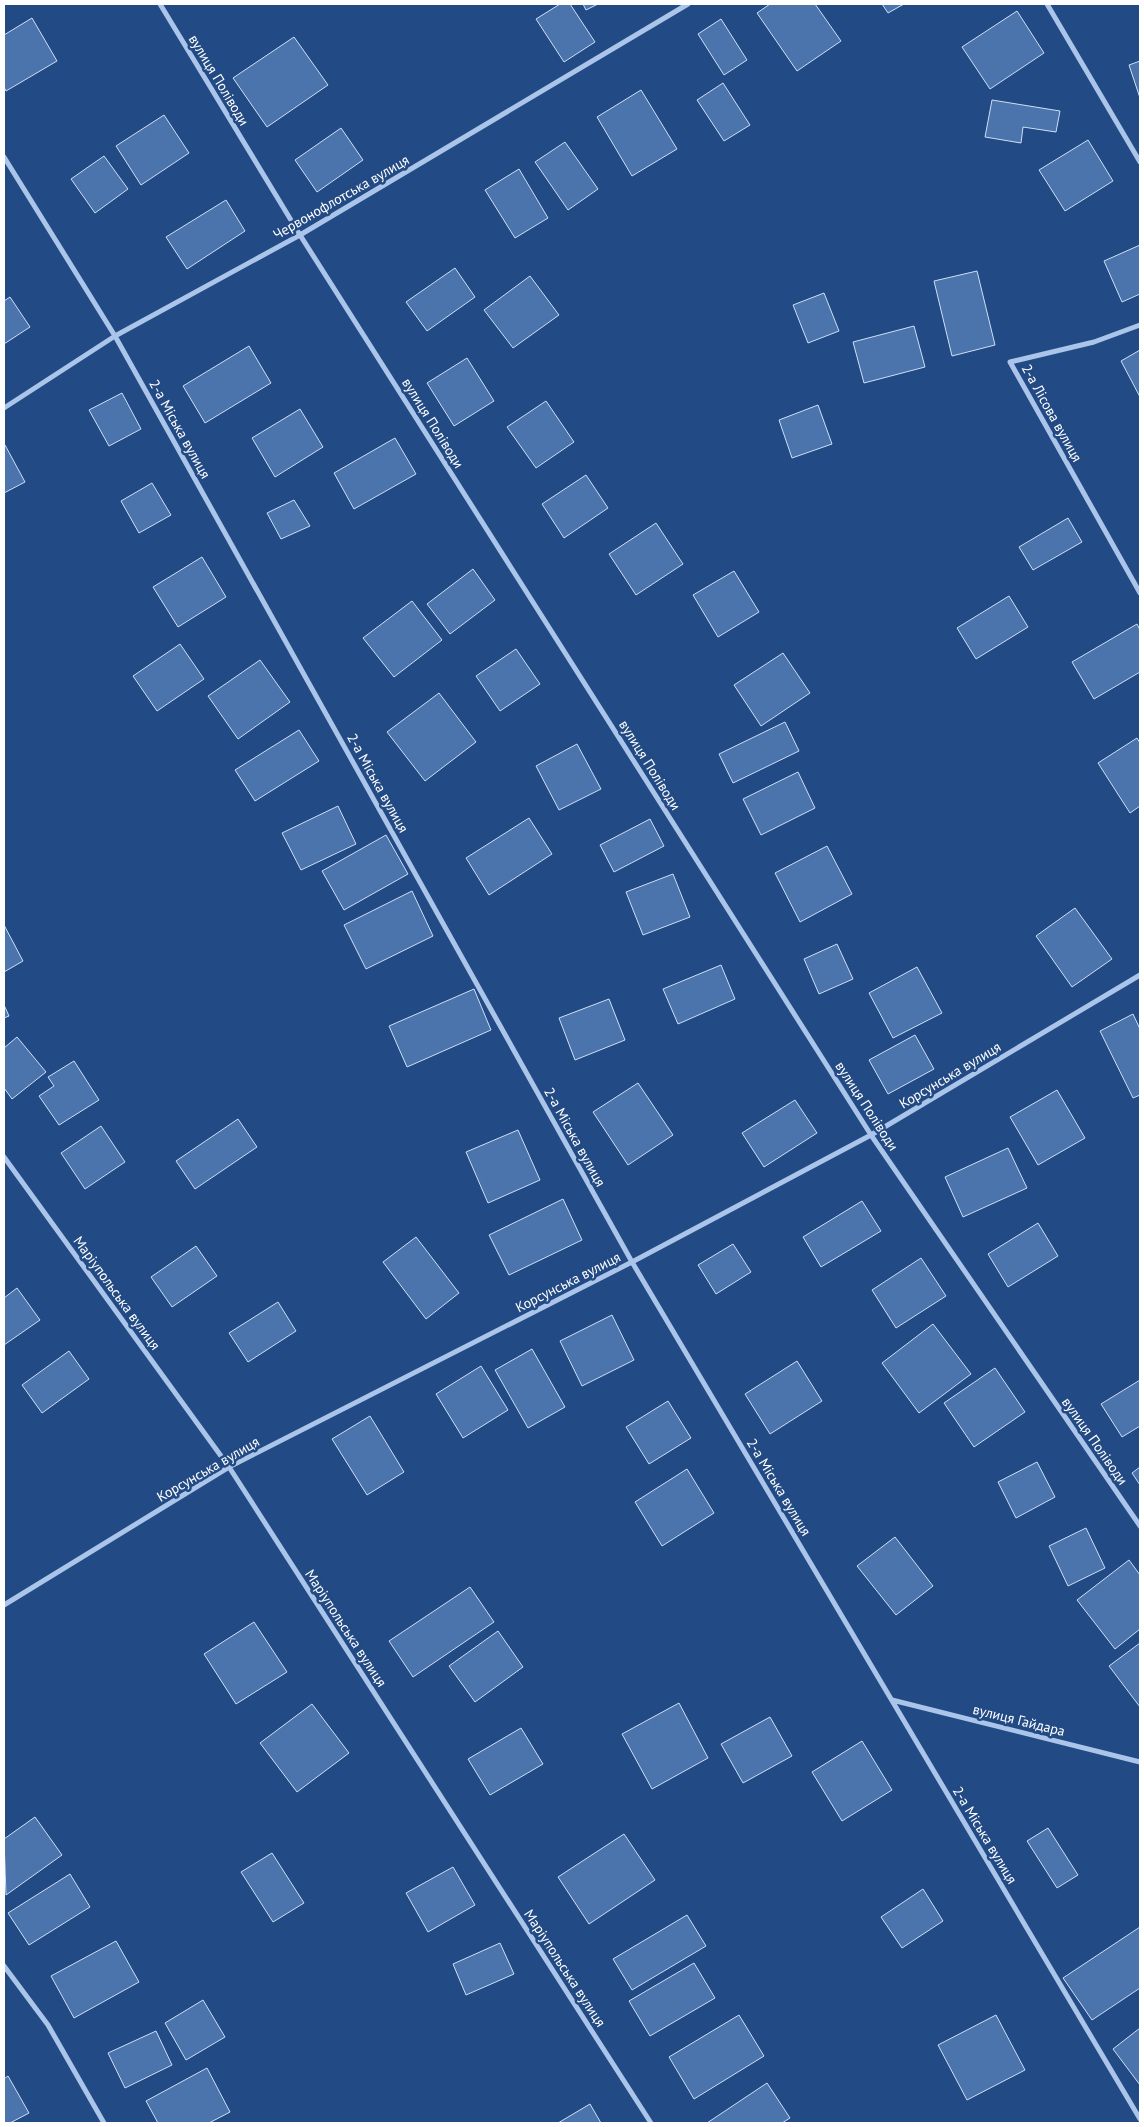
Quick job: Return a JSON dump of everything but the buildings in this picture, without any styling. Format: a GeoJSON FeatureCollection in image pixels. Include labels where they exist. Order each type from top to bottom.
{"type":"FeatureCollection","features":[{"type":"Feature","properties":{"kind":"street","name":"вулиця Поліводи"},"geometry":{"type":"LineString","coordinates":[[160,4],[300,235],[871,1134],[1140,1526]]}},
{"type":"Feature","properties":{"kind":"street","name":"Червонофлотська вулиця"},"geometry":{"type":"LineString","coordinates":[[4,408],[116,336],[300,235],[688,4]]}},
{"type":"Feature","properties":{"kind":"street"},"geometry":{"type":"LineString","coordinates":[[1047,4],[1140,162]]}},
{"type":"Feature","properties":{"kind":"street","name":"2-а Міська вулиця"},"geometry":{"type":"LineString","coordinates":[[4,157],[116,336],[632,1262],[1140,2120]]}},
{"type":"Feature","properties":{"kind":"street","name":"2-а Лісова вулиця"},"geometry":{"type":"LineString","coordinates":[[1140,325],[1094,342],[1010,362],[1140,593]]}},
{"type":"Feature","properties":{"kind":"street","name":"Корсунська вулиця"},"geometry":{"type":"LineString","coordinates":[[4,1605],[229,1467],[632,1262],[871,1134],[1140,975]]}},
{"type":"Feature","properties":{"kind":"street","name":"Маріупольська вулиця"},"geometry":{"type":"LineString","coordinates":[[4,1157],[229,1467],[652,2123]]}},
{"type":"Feature","properties":{"kind":"street","name":"вулиця Гайдара"},"geometry":{"type":"LineString","coordinates":[[892,1700],[1140,1762]]}},
{"type":"Feature","properties":{"kind":"street"},"geometry":{"type":"LineString","coordinates":[[4,1966],[48,2026],[104,2123]]}}]}
